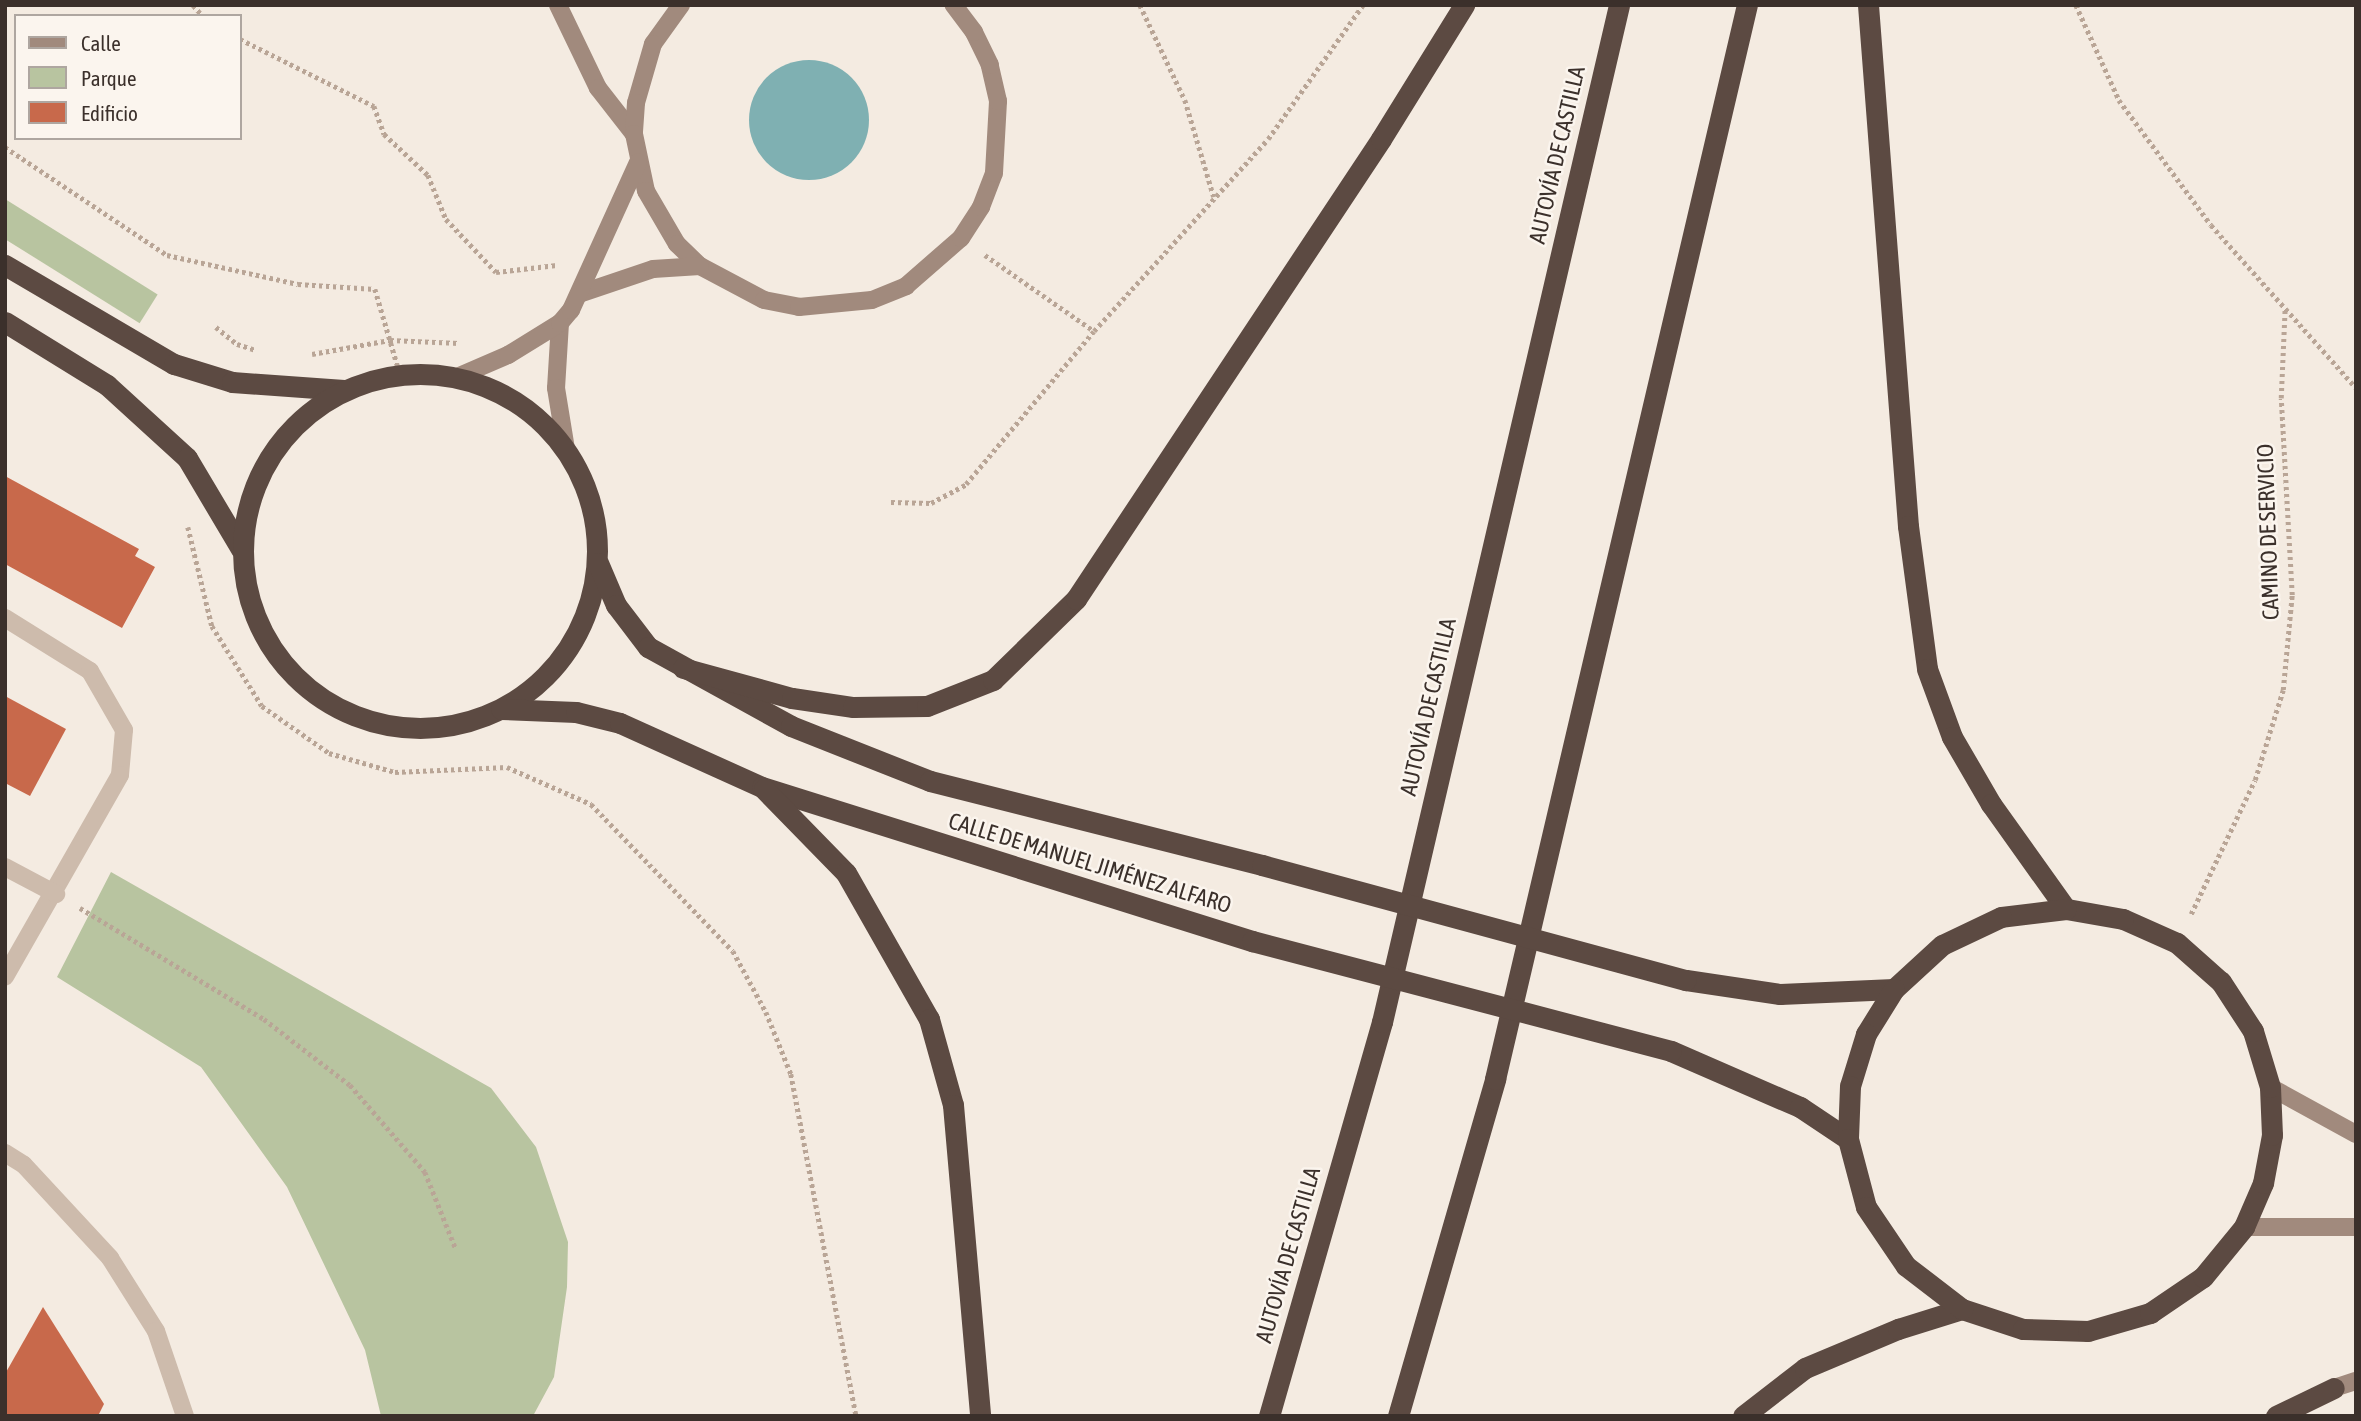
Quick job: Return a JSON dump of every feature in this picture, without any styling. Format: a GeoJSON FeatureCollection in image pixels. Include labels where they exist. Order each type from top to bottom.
{"type":"FeatureCollection","features":[{"type":"Feature","properties":{"kind":"highway"},"geometry":{"type":"LineString","coordinates":[[683,668],[792,698],[853,707],[927,706],[993,680],[1076,599],[1465,5]]}},
{"type":"Feature","properties":{"kind":"highway","name":"AUTOVÍA DE CASTILLA"},"geometry":{"type":"LineString","coordinates":[[1269,1416],[1382,1022],[1619,5]]}},
{"type":"Feature","properties":{"kind":"highway"},"geometry":{"type":"LineString","coordinates":[[1398,1416],[1495,1079],[1746,5]]}},
{"type":"Feature","properties":{"kind":"highway"},"geometry":{"type":"LineString","coordinates":[[1868,5],[1908,526],[1927,668],[1952,737],[1991,804],[2066,909]]}},
{"type":"Feature","properties":{"kind":"highway"},"geometry":{"type":"LineString","coordinates":[[5,265],[174,363],[232,382],[344,390]]}},
{"type":"Feature","properties":{"kind":"highway"},"geometry":{"type":"LineString","coordinates":[[5,322],[107,385],[187,458],[241,549]]}},
{"type":"Feature","properties":{"kind":"highway"},"geometry":{"type":"LineString","coordinates":[[400,374],[457,377],[509,398],[536,417],[566,449],[592,510],[598,563],[589,608],[569,648],[539,683],[501,709],[452,726],[400,728],[349,714],[304,687],[265,636],[248,600],[241,549],[249,500],[270,454],[302,417],[344,390],[400,374]]}},
{"type":"Feature","properties":{"kind":"highway","name":"CALLE DE MANUEL JIMÉNEZ ALFARO"},"geometry":{"type":"LineString","coordinates":[[598,563],[633,631],[648,647],[792,726],[930,781],[1262,865],[1686,980],[1780,994],[1894,989]]}},
{"type":"Feature","properties":{"kind":"highway","name":"CALLE DE MANUEL JIMÉNEZ ALFARO"},"geometry":{"type":"LineString","coordinates":[[501,709],[576,712],[620,723],[762,787],[1252,941],[1671,1052],[1800,1107],[1848,1139]]}},
{"type":"Feature","properties":{"kind":"highway"},"geometry":{"type":"LineString","coordinates":[[762,787],[846,873],[929,1018],[953,1105],[980,1416]]}},
{"type":"Feature","properties":{"kind":"highway"},"geometry":{"type":"LineString","coordinates":[[2066,909],[2123,919],[2177,943],[2221,982],[2253,1031],[2270,1087],[2272,1135],[2263,1183],[2244,1227],[2203,1277],[2137,1317],[2088,1331],[2023,1329],[1962,1309],[1906,1266],[1866,1208],[1848,1139],[1850,1086],[1866,1034],[1894,989],[1942,945],[2001,917],[2066,909]]}},
{"type":"Feature","properties":{"kind":"highway"},"geometry":{"type":"LineString","coordinates":[[1743,1416],[1805,1368],[1898,1329],[1962,1309]]}},
{"type":"Feature","properties":{"kind":"highway"},"geometry":{"type":"LineString","coordinates":[[2276,1416],[2333,1388]]}},
{"type":"Feature","properties":{"kind":"street"},"geometry":{"type":"LineString","coordinates":[[558,5],[598,88],[634,134]]}},
{"type":"Feature","properties":{"kind":"street"},"geometry":{"type":"LineString","coordinates":[[681,5],[653,44],[642,72],[634,134],[638,162],[660,219],[699,266],[764,300],[799,307],[836,307],[872,300],[905,286],[961,238],[981,208],[994,173],[999,101],[974,32],[954,5]]}},
{"type":"Feature","properties":{"kind":"street"},"geometry":{"type":"LineString","coordinates":[[457,377],[508,355],[560,323],[582,293],[638,162]]}},
{"type":"Feature","properties":{"kind":"street"},"geometry":{"type":"LineString","coordinates":[[582,293],[653,268],[699,266]]}},
{"type":"Feature","properties":{"kind":"street"},"geometry":{"type":"LineString","coordinates":[[560,323],[556,388],[566,449]]}},
{"type":"Feature","properties":{"kind":"street"},"geometry":{"type":"LineString","coordinates":[[5,618],[90,671],[124,730],[120,775],[56,894],[5,977]]}},
{"type":"Feature","properties":{"kind":"street"},"geometry":{"type":"LineString","coordinates":[[5,867],[56,894]]}},
{"type":"Feature","properties":{"kind":"street"},"geometry":{"type":"LineString","coordinates":[[2270,1087],[2356,1134]]}},
{"type":"Feature","properties":{"kind":"street"},"geometry":{"type":"LineString","coordinates":[[5,1153],[24,1165],[110,1258],[156,1331],[185,1416]]}},
{"type":"Feature","properties":{"kind":"street"},"geometry":{"type":"LineString","coordinates":[[2244,1227],[2356,1227]]}},
{"type":"Feature","properties":{"kind":"street"},"geometry":{"type":"LineString","coordinates":[[2333,1388],[2356,1381]]}},
{"type":"Feature","properties":{"kind":"path"},"geometry":{"type":"LineString","coordinates":[[1140,5],[1185,100],[1214,198]]}},
{"type":"Feature","properties":{"kind":"path"},"geometry":{"type":"LineString","coordinates":[[891,502],[931,503],[966,484],[1094,331],[1268,139],[1363,5]]}},
{"type":"Feature","properties":{"kind":"path"},"geometry":{"type":"LineString","coordinates":[[2076,5],[2119,100],[2211,225],[2356,388]]}},
{"type":"Feature","properties":{"kind":"path"},"geometry":{"type":"LineString","coordinates":[[242,40],[374,106],[384,134],[428,175],[446,219],[496,272],[572,264]]}},
{"type":"Feature","properties":{"kind":"path"},"geometry":{"type":"LineString","coordinates":[[5,147],[167,255],[298,284],[375,289],[400,374]]}},
{"type":"Feature","properties":{"kind":"path"},"geometry":{"type":"LineString","coordinates":[[961,238],[1094,331]]}},
{"type":"Feature","properties":{"kind":"path","name":"CAMINO DE SERVICIO"},"geometry":{"type":"LineString","coordinates":[[2177,943],[2256,780],[2283,690],[2291,595],[2280,398],[2284,308]]}},
{"type":"Feature","properties":{"kind":"path"},"geometry":{"type":"LineString","coordinates":[[216,327],[237,344],[267,353]]}},
{"type":"Feature","properties":{"kind":"path"},"geometry":{"type":"LineString","coordinates":[[298,355],[390,341],[441,339],[472,346]]}},
{"type":"Feature","properties":{"kind":"path"},"geometry":{"type":"LineString","coordinates":[[188,527],[212,626],[262,706],[329,753],[395,772],[507,767],[592,804],[733,951],[766,1012],[791,1074],[856,1416]]}},
{"type":"Feature","properties":{"kind":"path"},"geometry":{"type":"LineString","coordinates":[[56,894],[264,1019],[350,1085],[425,1172],[456,1249]]}},
{"type":"Feature","properties":{"kind":"green space"},"geometry":{"type":"Polygon","coordinates":[[[5,199],[158,294],[140,323],[5,239],[5,199]]]}},
{"type":"Feature","properties":{"kind":"green space"},"geometry":{"type":"Polygon","coordinates":[[[111,872],[491,1088],[536,1147],[568,1242],[567,1287],[554,1377],[533,1416],[381,1416],[365,1350],[287,1187],[201,1067],[57,977],[111,872]]]}},
{"type":"Feature","properties":{"kind":"water"},"geometry":{"type":"Polygon","coordinates":[[[809,60],[832,65],[851,78],[864,97],[869,120],[864,143],[851,162],[832,175],[809,180],[786,175],[767,162],[754,143],[749,120],[754,97],[767,78],[786,65],[809,60]]]}},
{"type":"Feature","properties":{"kind":"building"},"geometry":{"type":"Polygon","coordinates":[[[5,476],[139,549],[135,556],[155,567],[122,628],[5,564],[5,476]]]}},
{"type":"Feature","properties":{"kind":"building"},"geometry":{"type":"Polygon","coordinates":[[[5,696],[66,729],[30,796],[5,783],[5,696]]]}},
{"type":"Feature","properties":{"kind":"building"},"geometry":{"type":"Polygon","coordinates":[[[43,1307],[104,1404],[98,1416],[5,1416],[5,1374],[43,1307]]]}}]}
